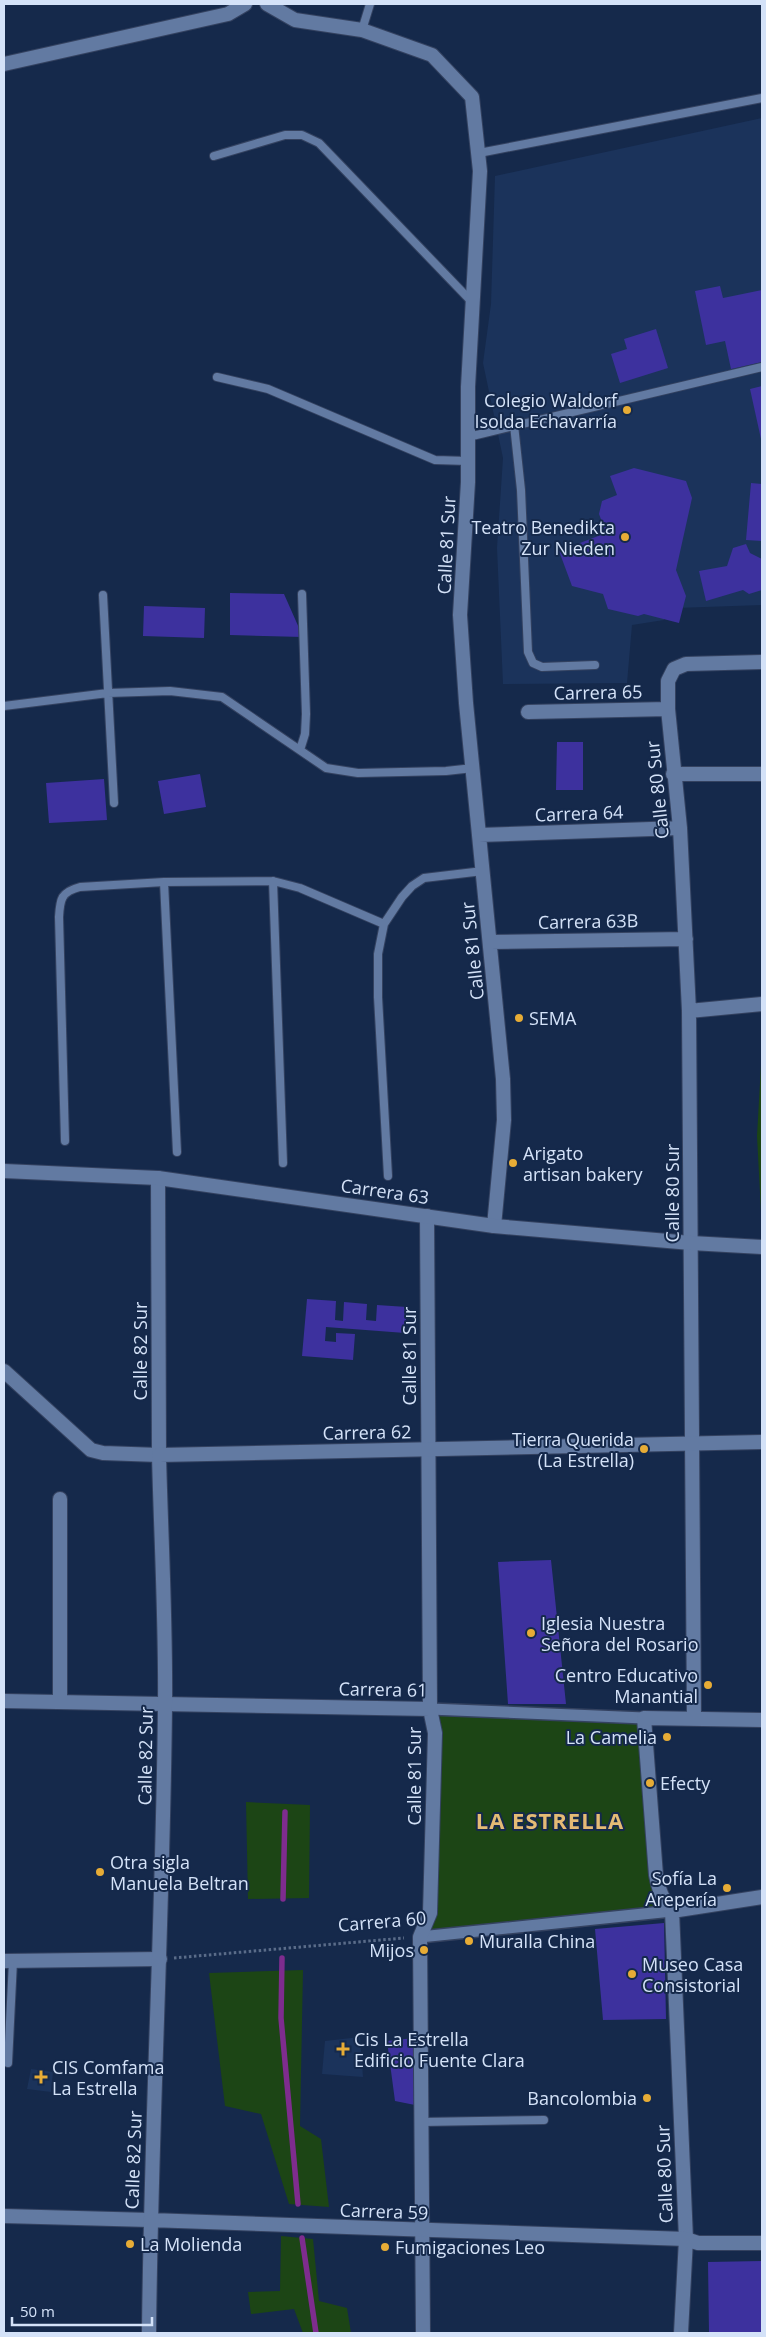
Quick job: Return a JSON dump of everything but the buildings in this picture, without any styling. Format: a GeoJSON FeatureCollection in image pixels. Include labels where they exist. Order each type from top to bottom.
{"type":"FeatureCollection","features":[{"type":"Feature","properties":{"kind":"street"},"geometry":{"type":"LineString","coordinates":[[4,64],[228,14],[239,10],[245,4]]}},
{"type":"Feature","properties":{"kind":"street","name":"Calle 81 Sur"},"geometry":{"type":"LineString","coordinates":[[267,4],[295,20],[362,30],[432,55],[472,97],[480,153],[480,171],[468,388],[468,461],[460,615],[479,835],[501,1050],[504,1120],[494,1226]]}},
{"type":"Feature","properties":{"kind":"street","name":"Calle 80 Sur"},"geometry":{"type":"LineString","coordinates":[[694,1719],[689,1011],[680,828],[673,774],[668,709],[668,681],[674,669],[686,664],[762,662]]}},
{"type":"Feature","properties":{"kind":"street","name":"Carrera 65"},"geometry":{"type":"LineString","coordinates":[[528,712],[668,709]]}},
{"type":"Feature","properties":{"kind":"street"},"geometry":{"type":"LineString","coordinates":[[673,774],[762,774]]}},
{"type":"Feature","properties":{"kind":"street","name":"Carrera 64"},"geometry":{"type":"LineString","coordinates":[[479,835],[680,828]]}},
{"type":"Feature","properties":{"kind":"street","name":"Carrera 63B"},"geometry":{"type":"LineString","coordinates":[[490,942],[686,939]]}},
{"type":"Feature","properties":{"kind":"street"},"geometry":{"type":"LineString","coordinates":[[689,1011],[762,1004]]}},
{"type":"Feature","properties":{"kind":"street","name":"Carrera 63"},"geometry":{"type":"LineString","coordinates":[[4,1171],[158,1178],[494,1226],[691,1243],[762,1247]]}},
{"type":"Feature","properties":{"kind":"street","name":"Calle 82 Sur"},"geometry":{"type":"LineString","coordinates":[[149,2333],[150,2220],[160,1959],[165,1704],[159,1455],[158,1178]]}},
{"type":"Feature","properties":{"kind":"street","name":"Calle 81 Sur"},"geometry":{"type":"LineString","coordinates":[[423,2333],[420,1937],[430,1913],[435,1732],[430,1708],[427,1216]]}},
{"type":"Feature","properties":{"kind":"street","name":"Carrera 62"},"geometry":{"type":"LineString","coordinates":[[4,1371],[91,1450],[103,1453],[159,1455],[762,1442]]}},
{"type":"Feature","properties":{"kind":"street"},"geometry":{"type":"LineString","coordinates":[[60,1499],[60,1702]]}},
{"type":"Feature","properties":{"kind":"street","name":"Carrera 61"},"geometry":{"type":"LineString","coordinates":[[4,1701],[430,1708],[644,1718],[762,1720]]}},
{"type":"Feature","properties":{"kind":"street","name":"Calle 80 Sur"},"geometry":{"type":"LineString","coordinates":[[644,1718],[658,1883],[664,1902],[672,1911],[686,2239],[681,2333]]}},
{"type":"Feature","properties":{"kind":"street","name":"Carrera 60"},"geometry":{"type":"LineString","coordinates":[[420,1937],[672,1911],[762,1897]]}},
{"type":"Feature","properties":{"kind":"street"},"geometry":{"type":"LineString","coordinates":[[8,1961],[160,1959]]}},
{"type":"Feature","properties":{"kind":"street","name":"Carrera 59"},"geometry":{"type":"LineString","coordinates":[[4,2216],[686,2239],[698,2243],[762,2243]]}},
{"type":"Feature","properties":{"kind":"lane"},"geometry":{"type":"LineString","coordinates":[[362,30],[370,4]]}},
{"type":"Feature","properties":{"kind":"lane"},"geometry":{"type":"LineString","coordinates":[[480,153],[762,98]]}},
{"type":"Feature","properties":{"kind":"lane"},"geometry":{"type":"LineString","coordinates":[[214,156],[285,135],[302,134],[319,143],[473,303]]}},
{"type":"Feature","properties":{"kind":"lane"},"geometry":{"type":"LineString","coordinates":[[468,437],[762,367]]}},
{"type":"Feature","properties":{"kind":"lane"},"geometry":{"type":"LineString","coordinates":[[217,377],[268,390],[435,460],[468,461]]}},
{"type":"Feature","properties":{"kind":"lane"},"geometry":{"type":"LineString","coordinates":[[514,425],[522,490],[528,652],[533,663],[542,667],[595,665]]}},
{"type":"Feature","properties":{"kind":"lane"},"geometry":{"type":"LineString","coordinates":[[300,750],[305,734],[306,714],[302,594]]}},
{"type":"Feature","properties":{"kind":"lane"},"geometry":{"type":"LineString","coordinates":[[103,595],[114,803]]}},
{"type":"Feature","properties":{"kind":"lane"},"geometry":{"type":"LineString","coordinates":[[4,706],[108,693],[170,691],[222,697],[326,768],[358,773],[446,771],[473,768]]}},
{"type":"Feature","properties":{"kind":"lane"},"geometry":{"type":"LineString","coordinates":[[388,1176],[378,997],[378,954],[384,924],[402,897],[412,886],[424,878],[483,871]]}},
{"type":"Feature","properties":{"kind":"lane"},"geometry":{"type":"LineString","coordinates":[[65,1141],[60,902],[69,890],[80,887],[164,882],[273,881],[300,888],[384,924]]}},
{"type":"Feature","properties":{"kind":"lane"},"geometry":{"type":"LineString","coordinates":[[273,881],[283,1163]]}},
{"type":"Feature","properties":{"kind":"lane"},"geometry":{"type":"LineString","coordinates":[[164,882],[177,1152]]}},
{"type":"Feature","properties":{"kind":"lane"},"geometry":{"type":"LineString","coordinates":[[8,1961],[8,2062]]}},
{"type":"Feature","properties":{"kind":"lane"},"geometry":{"type":"LineString","coordinates":[[421,2122],[544,2120]]}},
{"type":"Feature","properties":{"kind":"path","name":"Carrera 60"},"geometry":{"type":"LineString","coordinates":[[160,1959],[420,1937]]}},
{"type":"Feature","properties":{"kind":"shaded area","name":"Colegio Waldorf Isolda Echavarría"},"geometry":{"type":"Polygon","coordinates":[[[762,118],[762,605],[676,608],[665,610],[664,620],[632,625],[627,683],[503,684],[497,548],[503,458],[483,363],[491,304],[495,176],[762,118]]]}},
{"type":"Feature","properties":{"kind":"shaded area","name":"Cis La Estrella Edificio Fuente Clara"},"geometry":{"type":"Polygon","coordinates":[[[360,2037],[363,2077],[322,2074],[325,2041],[360,2037]]]}},
{"type":"Feature","properties":{"kind":"shaded area","name":"CIS Comfama La Estrella"},"geometry":{"type":"Polygon","coordinates":[[[31,2069],[53,2072],[51,2092],[27,2089],[31,2069]]]}},
{"type":"Feature","properties":{"kind":"green space"},"geometry":{"type":"Polygon","coordinates":[[[761,834],[762,834],[762,1047],[761,834]]]}},
{"type":"Feature","properties":{"kind":"green space"},"geometry":{"type":"Polygon","coordinates":[[[762,1047],[762,1231],[757,1136],[762,1047]]]}},
{"type":"Feature","properties":{"kind":"green space"},"geometry":{"type":"Polygon","coordinates":[[[430,1709],[644,1718],[656,1876],[672,1911],[420,1937],[430,1913],[430,1709]]]}},
{"type":"Feature","properties":{"kind":"green space"},"geometry":{"type":"Polygon","coordinates":[[[246,1802],[310,1805],[309,1898],[248,1899],[246,1802]]]}},
{"type":"Feature","properties":{"kind":"green space"},"geometry":{"type":"Polygon","coordinates":[[[303,1970],[300,2126],[321,2139],[329,2207],[289,2204],[261,2114],[225,2106],[209,1973],[303,1970]]]}},
{"type":"Feature","properties":{"kind":"green space"},"geometry":{"type":"Polygon","coordinates":[[[281,2236],[313,2239],[319,2301],[347,2308],[351,2333],[303,2333],[294,2309],[251,2314],[248,2292],[280,2291],[281,2236]]]}},
{"type":"Feature","properties":{"kind":"waterway"},"geometry":{"type":"LineString","coordinates":[[283,1899],[285,1812]]}},
{"type":"Feature","properties":{"kind":"waterway"},"geometry":{"type":"LineString","coordinates":[[282,1958],[281,2018],[298,2204]]}},
{"type":"Feature","properties":{"kind":"waterway"},"geometry":{"type":"LineString","coordinates":[[302,2238],[316,2333]]}},
{"type":"Feature","properties":{"kind":"place","name":"Colegio Waldorf Isolda Echavarría"},"geometry":{"type":"Point","coordinates":[627,410]}},
{"type":"Feature","properties":{"kind":"place","name":"Teatro Benedikta Zur Nieden"},"geometry":{"type":"Point","coordinates":[625,537]}},
{"type":"Feature","properties":{"kind":"place","name":"SEMA"},"geometry":{"type":"Point","coordinates":[519,1018]}},
{"type":"Feature","properties":{"kind":"place","name":"Arigato artisan bakery"},"geometry":{"type":"Point","coordinates":[513,1163]}},
{"type":"Feature","properties":{"kind":"place","name":"Tierra Querida (La Estrella)"},"geometry":{"type":"Point","coordinates":[644,1449]}},
{"type":"Feature","properties":{"kind":"place","name":"Iglesia Nuestra Señora del Rosario"},"geometry":{"type":"Point","coordinates":[531,1633]}},
{"type":"Feature","properties":{"kind":"place","name":"Centro Educativo Manantial"},"geometry":{"type":"Point","coordinates":[708,1685]}},
{"type":"Feature","properties":{"kind":"place","name":"La Camelia"},"geometry":{"type":"Point","coordinates":[667,1737]}},
{"type":"Feature","properties":{"kind":"place","name":"Efecty"},"geometry":{"type":"Point","coordinates":[650,1783]}},
{"type":"Feature","properties":{"kind":"place","name":"Otra sigla Manuela Beltran"},"geometry":{"type":"Point","coordinates":[100,1872]}},
{"type":"Feature","properties":{"kind":"place","name":"Sofía La Arepería"},"geometry":{"type":"Point","coordinates":[727,1888]}},
{"type":"Feature","properties":{"kind":"place","name":"Muralla China"},"geometry":{"type":"Point","coordinates":[469,1941]}},
{"type":"Feature","properties":{"kind":"place","name":"Mijos"},"geometry":{"type":"Point","coordinates":[424,1950]}},
{"type":"Feature","properties":{"kind":"place","name":"Museo Casa Consistorial"},"geometry":{"type":"Point","coordinates":[632,1974]}},
{"type":"Feature","properties":{"kind":"place","name":"Cis La Estrella Edificio Fuente Clara"},"geometry":{"type":"Point","coordinates":[343,2049]}},
{"type":"Feature","properties":{"kind":"place","name":"CIS Comfama La Estrella"},"geometry":{"type":"Point","coordinates":[41,2077]}},
{"type":"Feature","properties":{"kind":"place","name":"Bancolombia"},"geometry":{"type":"Point","coordinates":[647,2098]}},
{"type":"Feature","properties":{"kind":"place","name":"La Molienda"},"geometry":{"type":"Point","coordinates":[130,2244]}},
{"type":"Feature","properties":{"kind":"place","name":"Fumigaciones Leo"},"geometry":{"type":"Point","coordinates":[385,2247]}},
{"type":"Feature","properties":{"kind":"district","name":"LA ESTRELLA"},"geometry":{"type":"Point","coordinates":[550,1820]}}]}
